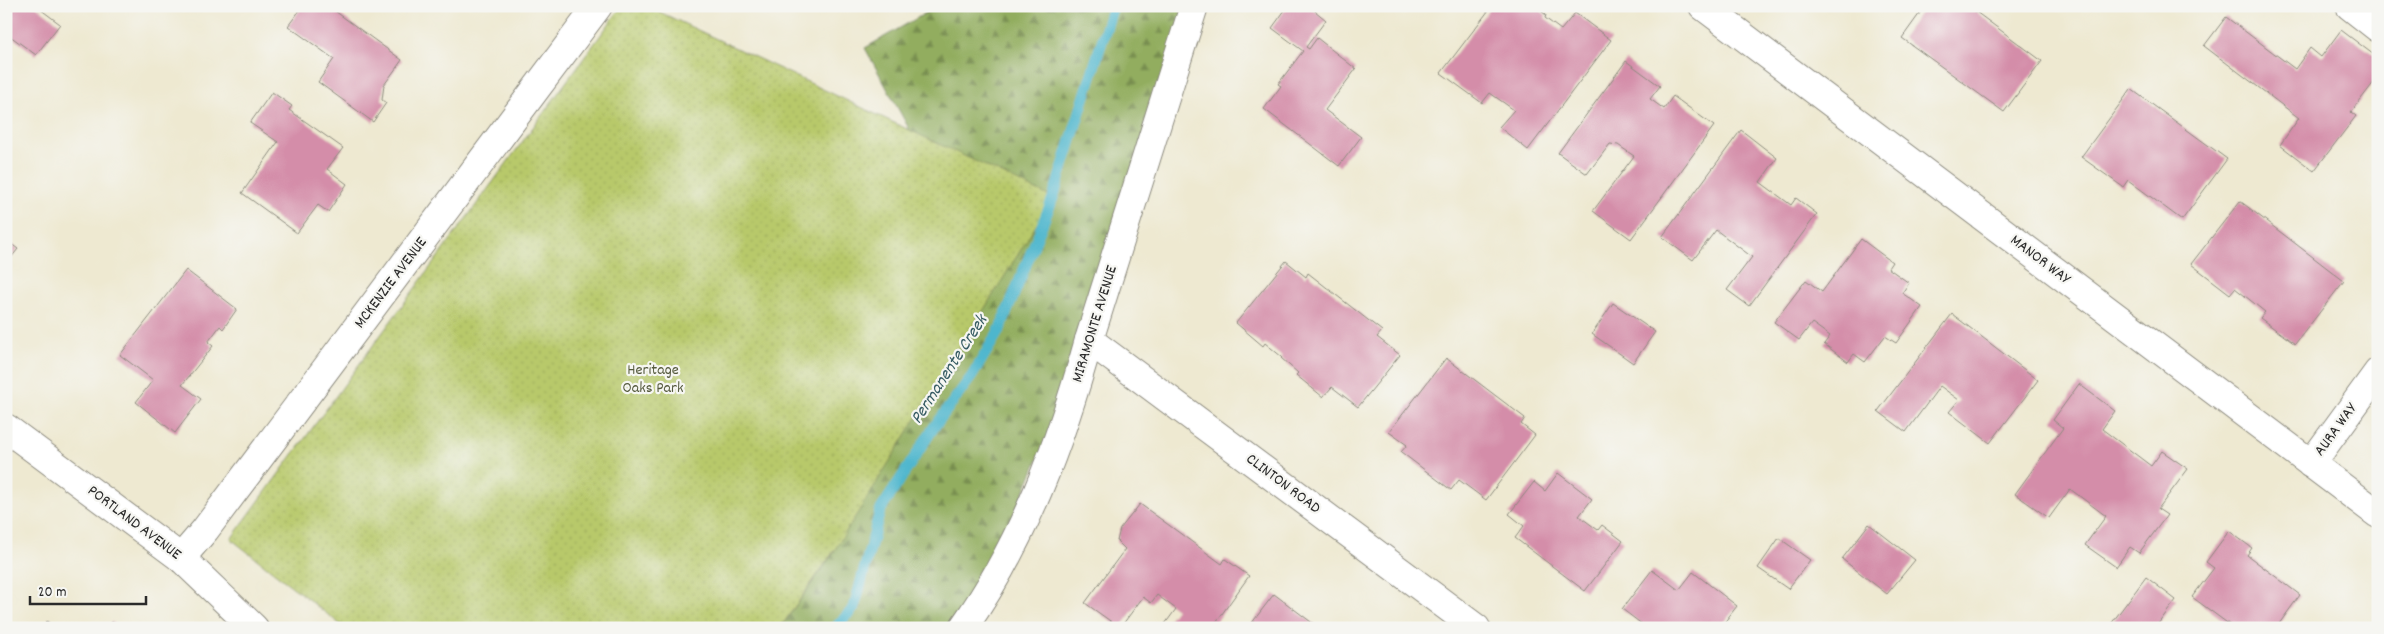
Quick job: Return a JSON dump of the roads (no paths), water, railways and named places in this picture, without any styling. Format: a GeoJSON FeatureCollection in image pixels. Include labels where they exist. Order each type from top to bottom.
{"type":"FeatureCollection","features":[{"type":"Feature","properties":{"kind":"street","name":"MCKENZIE AVENUE"},"geometry":{"type":"LineString","coordinates":[[181,558],[205,530],[598,6]]}},
{"type":"Feature","properties":{"kind":"street","name":"MIRAMONTE AVENUE"},"geometry":{"type":"LineString","coordinates":[[963,628],[1004,560],[1033,503],[1074,394],[1089,340],[1194,6]]}},
{"type":"Feature","properties":{"kind":"street","name":"MANOR WAY"},"geometry":{"type":"LineString","coordinates":[[1703,6],[2378,514]]}},
{"type":"Feature","properties":{"kind":"street"},"geometry":{"type":"LineString","coordinates":[[2350,6],[2378,28]]}},
{"type":"Feature","properties":{"kind":"street","name":"CLINTON ROAD"},"geometry":{"type":"LineString","coordinates":[[1089,340],[1476,628]]}},
{"type":"Feature","properties":{"kind":"street","name":"AURA WAY"},"geometry":{"type":"LineString","coordinates":[[2311,464],[2378,372]]}},
{"type":"Feature","properties":{"kind":"street","name":"PORTLAND AVENUE"},"geometry":{"type":"LineString","coordinates":[[6,428],[181,558],[254,628]]}},
{"type":"Feature","properties":{"kind":"waterway","name":"Permanente Creek"},"geometry":{"type":"LineString","coordinates":[[835,628],[854,608],[880,511],[934,427],[972,376],[1000,329],[1053,198],[1113,6]]}},
{"type":"Feature","properties":{"kind":"park label","name":"Heritage Oaks Park"},"geometry":{"type":"Point","coordinates":[653,379]}}]}
